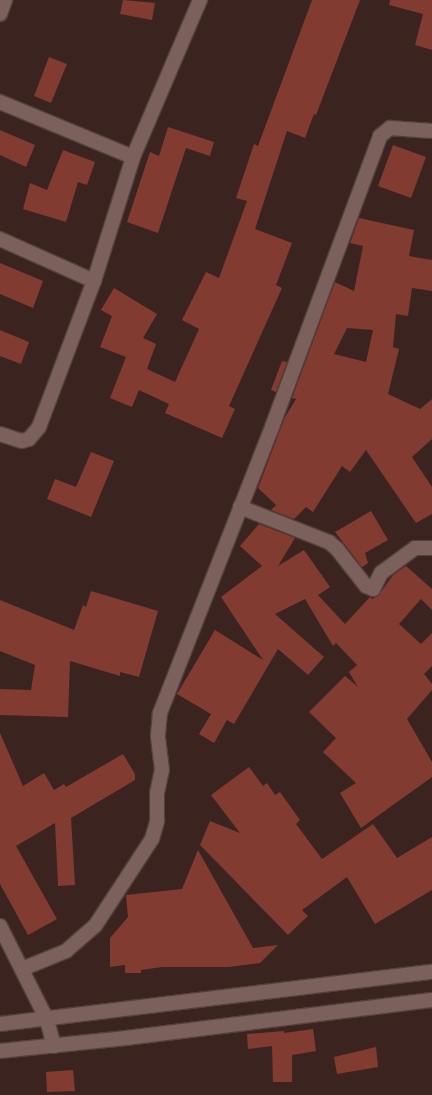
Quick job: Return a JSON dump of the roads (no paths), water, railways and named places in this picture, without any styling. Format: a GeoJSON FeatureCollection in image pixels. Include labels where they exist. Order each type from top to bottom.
{"type":"FeatureCollection","features":[{"type":"Feature","properties":{"kind":"street"},"geometry":{"type":"LineString","coordinates":[[0,14],[5,0]]}},
{"type":"Feature","properties":{"kind":"street"},"geometry":{"type":"LineString","coordinates":[[0,434],[22,441],[29,439],[39,427],[94,281],[133,157],[200,0]]}},
{"type":"Feature","properties":{"kind":"street"},"geometry":{"type":"LineString","coordinates":[[0,102],[133,157]]}},
{"type":"Feature","properties":{"kind":"street"},"geometry":{"type":"LineString","coordinates":[[22,969],[66,951],[95,926],[152,839],[158,821],[157,793],[162,770],[158,735],[160,713],[380,136],[390,128],[432,131]]}},
{"type":"Feature","properties":{"kind":"street"},"geometry":{"type":"LineString","coordinates":[[0,239],[94,281]]}},
{"type":"Feature","properties":{"kind":"street"},"geometry":{"type":"LineString","coordinates":[[240,506],[329,542],[337,549],[366,586],[373,589],[381,573],[415,548],[432,548]]}},
{"type":"Feature","properties":{"kind":"street"},"geometry":{"type":"LineString","coordinates":[[0,926],[47,1020],[54,1046]]}},
{"type":"Feature","properties":{"kind":"street"},"geometry":{"type":"LineString","coordinates":[[0,1024],[47,1020],[432,972]]}},
{"type":"Feature","properties":{"kind":"street"},"geometry":{"type":"LineString","coordinates":[[0,1051],[432,1000]]}}]}
